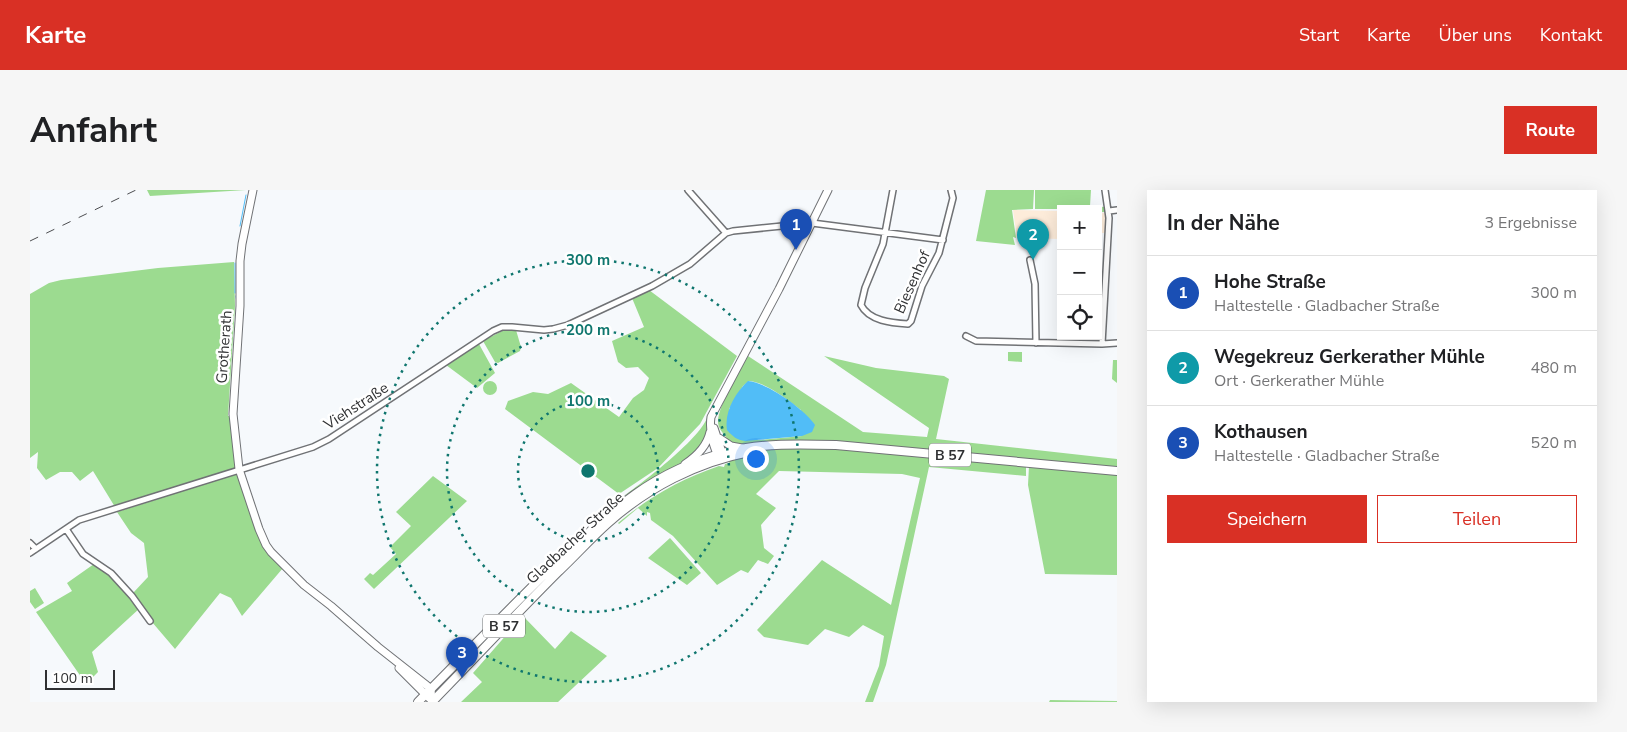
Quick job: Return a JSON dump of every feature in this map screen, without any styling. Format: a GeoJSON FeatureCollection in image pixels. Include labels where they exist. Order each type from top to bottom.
{"type":"FeatureCollection","features":[{"type":"Feature","properties":{"kind":"main road","name":"B 57"},"geometry":{"type":"LineString","coordinates":[[720,456],[783,445]]}},
{"type":"Feature","properties":{"kind":"main road","name":"B 57"},"geometry":{"type":"LineString","coordinates":[[682,467],[743,448],[783,445],[836,445],[1117,470]]}},
{"type":"Feature","properties":{"kind":"main road","name":"Gladbacher Straße"},"geometry":{"type":"LineString","coordinates":[[432,702],[510,619],[608,523],[638,499],[665,483],[720,456]]}},
{"type":"Feature","properties":{"kind":"main road","name":"Gladbacher Straße"},"geometry":{"type":"LineString","coordinates":[[418,702],[516,602],[613,509],[634,493],[682,467]]}},
{"type":"Feature","properties":{"kind":"street","name":"Grotherath"},"geometry":{"type":"LineString","coordinates":[[253,190],[240,262],[240,306],[233,414],[239,470],[259,529],[263,540],[271,552],[309,589],[331,606],[428,692],[432,702]]}},
{"type":"Feature","properties":{"kind":"street"},"geometry":{"type":"LineString","coordinates":[[688,190],[726,233],[812,223],[943,240],[953,198],[951,190]]}},
{"type":"Feature","properties":{"kind":"street"},"geometry":{"type":"LineString","coordinates":[[682,467],[698,454],[709,437],[711,417],[714,410],[828,190]]}},
{"type":"Feature","properties":{"kind":"street"},"geometry":{"type":"LineString","coordinates":[[885,233],[893,190]]}},
{"type":"Feature","properties":{"kind":"street"},"geometry":{"type":"LineString","coordinates":[[1102,344],[1109,211],[1105,190]]}},
{"type":"Feature","properties":{"kind":"street"},"geometry":{"type":"LineString","coordinates":[[1109,211],[1117,210]]}},
{"type":"Feature","properties":{"kind":"street","name":"Viehstraße"},"geometry":{"type":"LineString","coordinates":[[30,553],[79,520],[296,454],[329,439],[493,331],[502,327],[544,330],[568,325],[648,288],[690,264],[726,233]]}},
{"type":"Feature","properties":{"kind":"street","name":"Biesenhof"},"geometry":{"type":"LineString","coordinates":[[885,233],[883,244],[865,288],[861,306],[870,316],[897,323],[908,324],[911,321],[920,292],[939,253],[943,240]]}},
{"type":"Feature","properties":{"kind":"street"},"geometry":{"type":"LineString","coordinates":[[1030,260],[1035,284],[1036,343]]}},
{"type":"Feature","properties":{"kind":"street"},"geometry":{"type":"LineString","coordinates":[[966,336],[976,341],[1117,343]]}},
{"type":"Feature","properties":{"kind":"street"},"geometry":{"type":"LineString","coordinates":[[714,410],[714,426],[718,437],[720,456]]}},
{"type":"Feature","properties":{"kind":"street"},"geometry":{"type":"LineString","coordinates":[[710,426],[720,456]]}},
{"type":"Feature","properties":{"kind":"street"},"geometry":{"type":"LineString","coordinates":[[718,437],[731,446],[743,448]]}},
{"type":"Feature","properties":{"kind":"street"},"geometry":{"type":"LineString","coordinates":[[66,529],[83,554],[111,573],[132,596],[150,621]]}},
{"type":"Feature","properties":{"kind":"street"},"geometry":{"type":"LineString","coordinates":[[30,544],[36,549]]}},
{"type":"Feature","properties":{"kind":"shaded area"},"geometry":{"type":"Polygon","coordinates":[[[1013,210],[1057,211],[1057,239],[1017,238],[1013,210]]]}},
{"type":"Feature","properties":{"kind":"shaded area"},"geometry":{"type":"Polygon","coordinates":[[[1102,213],[1105,213],[1105,233],[1102,233],[1102,213]]]}},
{"type":"Feature","properties":{"kind":"green space"},"geometry":{"type":"Polygon","coordinates":[[[147,190],[246,190],[150,196],[147,190]]]}},
{"type":"Feature","properties":{"kind":"green space"},"geometry":{"type":"Polygon","coordinates":[[[986,190],[1034,190],[1033,209],[1012,210],[1016,238],[1013,237],[1015,245],[976,241],[986,190]]]}},
{"type":"Feature","properties":{"kind":"green space"},"geometry":{"type":"Polygon","coordinates":[[[1035,190],[1091,190],[1090,205],[1057,205],[1057,209],[1035,209],[1035,190]]]}},
{"type":"Feature","properties":{"kind":"green space"},"geometry":{"type":"Polygon","coordinates":[[[234,262],[235,306],[228,416],[231,416],[238,475],[258,536],[268,552],[283,568],[242,616],[231,598],[220,593],[175,649],[140,608],[92,652],[98,672],[86,684],[36,612],[72,591],[67,583],[94,564],[113,578],[139,605],[133,593],[148,577],[144,543],[131,533],[117,512],[158,499],[156,494],[115,507],[93,471],[80,481],[72,472],[60,472],[46,480],[37,468],[38,452],[30,458],[30,294],[49,283],[61,280],[158,268],[234,262]]]}},
{"type":"Feature","properties":{"kind":"green space"},"geometry":{"type":"Polygon","coordinates":[[[649,290],[737,356],[700,424],[658,468],[619,494],[505,409],[508,401],[533,392],[548,394],[571,383],[619,417],[633,398],[644,390],[649,378],[638,367],[626,368],[618,362],[612,341],[644,327],[632,298],[649,290]]]}},
{"type":"Feature","properties":{"kind":"green space"},"geometry":{"type":"Polygon","coordinates":[[[504,330],[516,330],[521,347],[520,351],[498,363],[495,362],[483,341],[504,330]]]}},
{"type":"Feature","properties":{"kind":"green space"},"geometry":{"type":"Polygon","coordinates":[[[479,344],[495,373],[477,388],[446,365],[479,344]]]}},
{"type":"Feature","properties":{"kind":"green space"},"geometry":{"type":"Polygon","coordinates":[[[1008,352],[1022,352],[1022,362],[1008,361],[1008,352]]]}},
{"type":"Feature","properties":{"kind":"green space"},"geometry":{"type":"Polygon","coordinates":[[[748,356],[863,432],[927,437],[929,428],[824,356],[876,368],[944,376],[949,379],[936,439],[1117,459],[1117,467],[824,442],[750,445],[728,442],[719,426],[719,416],[725,399],[748,356]],[[749,381],[743,386],[729,409],[758,440],[802,436],[801,410],[776,392],[756,382],[749,381]]]}},
{"type":"Feature","properties":{"kind":"green space"},"geometry":{"type":"Polygon","coordinates":[[[1113,360],[1117,360],[1117,383],[1112,379],[1113,360]]]}},
{"type":"Feature","properties":{"kind":"green space"},"geometry":{"type":"Polygon","coordinates":[[[490,381],[495,383],[497,388],[495,393],[490,395],[485,393],[483,388],[485,383],[490,381]]]}},
{"type":"Feature","properties":{"kind":"green space"},"geometry":{"type":"Polygon","coordinates":[[[708,415],[707,434],[702,445],[689,459],[624,496],[684,447],[704,424],[708,415]]]}},
{"type":"Feature","properties":{"kind":"green space"},"geometry":{"type":"Polygon","coordinates":[[[823,448],[1026,465],[1026,476],[929,467],[886,665],[873,702],[865,702],[879,666],[884,636],[863,625],[849,637],[825,629],[808,645],[764,637],[757,630],[822,560],[891,605],[920,478],[902,474],[779,471],[756,494],[776,508],[761,525],[764,548],[774,556],[768,564],[758,560],[748,573],[741,570],[717,585],[673,536],[651,520],[650,513],[647,512],[647,516],[638,508],[679,483],[719,466],[724,467],[725,464],[729,463],[730,459],[771,449],[823,448]]]}},
{"type":"Feature","properties":{"kind":"green space"},"geometry":{"type":"Polygon","coordinates":[[[1029,466],[1117,475],[1117,575],[1045,574],[1028,485],[1029,466]]]}},
{"type":"Feature","properties":{"kind":"green space"},"geometry":{"type":"Polygon","coordinates":[[[433,476],[467,501],[374,589],[364,579],[370,573],[373,575],[396,554],[390,547],[411,526],[396,512],[433,476]]]}},
{"type":"Feature","properties":{"kind":"green space"},"geometry":{"type":"Polygon","coordinates":[[[638,508],[619,524],[618,523],[638,508]]]}},
{"type":"Feature","properties":{"kind":"green space"},"geometry":{"type":"Polygon","coordinates":[[[670,538],[701,573],[687,585],[648,558],[670,538]]]}},
{"type":"Feature","properties":{"kind":"green space"},"geometry":{"type":"Polygon","coordinates":[[[35,588],[44,603],[35,609],[30,602],[30,591],[35,588]]]}},
{"type":"Feature","properties":{"kind":"green space"},"geometry":{"type":"Polygon","coordinates":[[[523,616],[555,649],[571,631],[607,656],[558,702],[461,702],[482,682],[473,673],[523,616]]]}},
{"type":"Feature","properties":{"kind":"green space"},"geometry":{"type":"Polygon","coordinates":[[[1050,700],[1117,701],[1117,702],[1049,702],[1050,700]]]}},
{"type":"Feature","properties":{"kind":"water"},"geometry":{"type":"Polygon","coordinates":[[[748,381],[765,386],[803,412],[815,425],[812,432],[802,436],[745,441],[733,436],[727,430],[727,416],[735,397],[748,381]]]}},
{"type":"Feature","properties":{"kind":"waterway"},"geometry":{"type":"LineString","coordinates":[[240,226],[246,195]]}},
{"type":"Feature","properties":{"kind":"waterway"},"geometry":{"type":"LineString","coordinates":[[235,263],[235,293]]}},
{"type":"Feature","properties":{"kind":"waterway"},"geometry":{"type":"LineString","coordinates":[[236,296],[237,303]]}},
{"type":"Feature","properties":{"kind":"waterway"},"geometry":{"type":"LineString","coordinates":[[230,408],[235,461]]}},
{"type":"Feature","properties":{"kind":"railway"},"geometry":{"type":"LineString","coordinates":[[30,241],[136,190]]}},
{"type":"Feature","properties":{"kind":"place","name":"Hohe Straße"},"geometry":{"type":"Point","coordinates":[796,250]}},
{"type":"Feature","properties":{"kind":"place","name":"Wegekreuz Gerkerather Mühle"},"geometry":{"type":"Point","coordinates":[1033,260]}},
{"type":"Feature","properties":{"kind":"place","name":"Kothausen"},"geometry":{"type":"Point","coordinates":[462,678]}}]}
